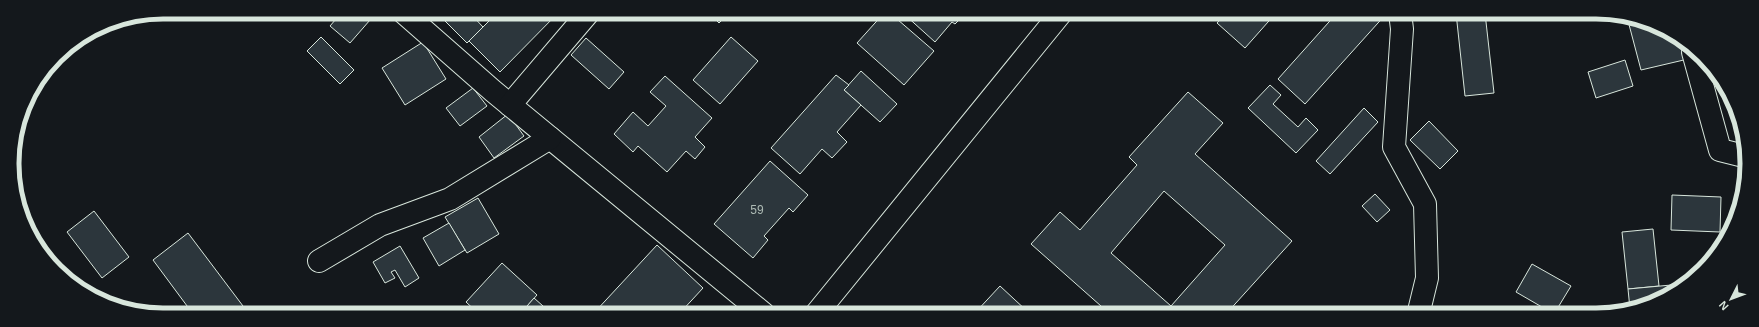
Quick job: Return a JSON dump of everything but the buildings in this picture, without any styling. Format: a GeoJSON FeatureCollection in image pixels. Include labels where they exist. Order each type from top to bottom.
{"type":"FeatureCollection","features":[{"type":"Feature","properties":{"kind":"street"},"geometry":{"type":"LineString","coordinates":[[411,19],[510,105],[757,308]]}},
{"type":"Feature","properties":{"kind":"street"},"geometry":{"type":"LineString","coordinates":[[510,105],[583,19]]}},
{"type":"Feature","properties":{"kind":"street"},"geometry":{"type":"LineString","coordinates":[[821,308],[1056,19]]}},
{"type":"Feature","properties":{"kind":"street"},"geometry":{"type":"LineString","coordinates":[[1401,19],[1402,29],[1394,147],[1425,204],[1427,278],[1420,308]]}},
{"type":"Feature","properties":{"kind":"street"},"geometry":{"type":"LineString","coordinates":[[1695,58],[1720,150],[1740,155]]}},
{"type":"Feature","properties":{"kind":"street"},"geometry":{"type":"LineString","coordinates":[[319,261],[380,225],[450,199],[550,138]]}}]}
